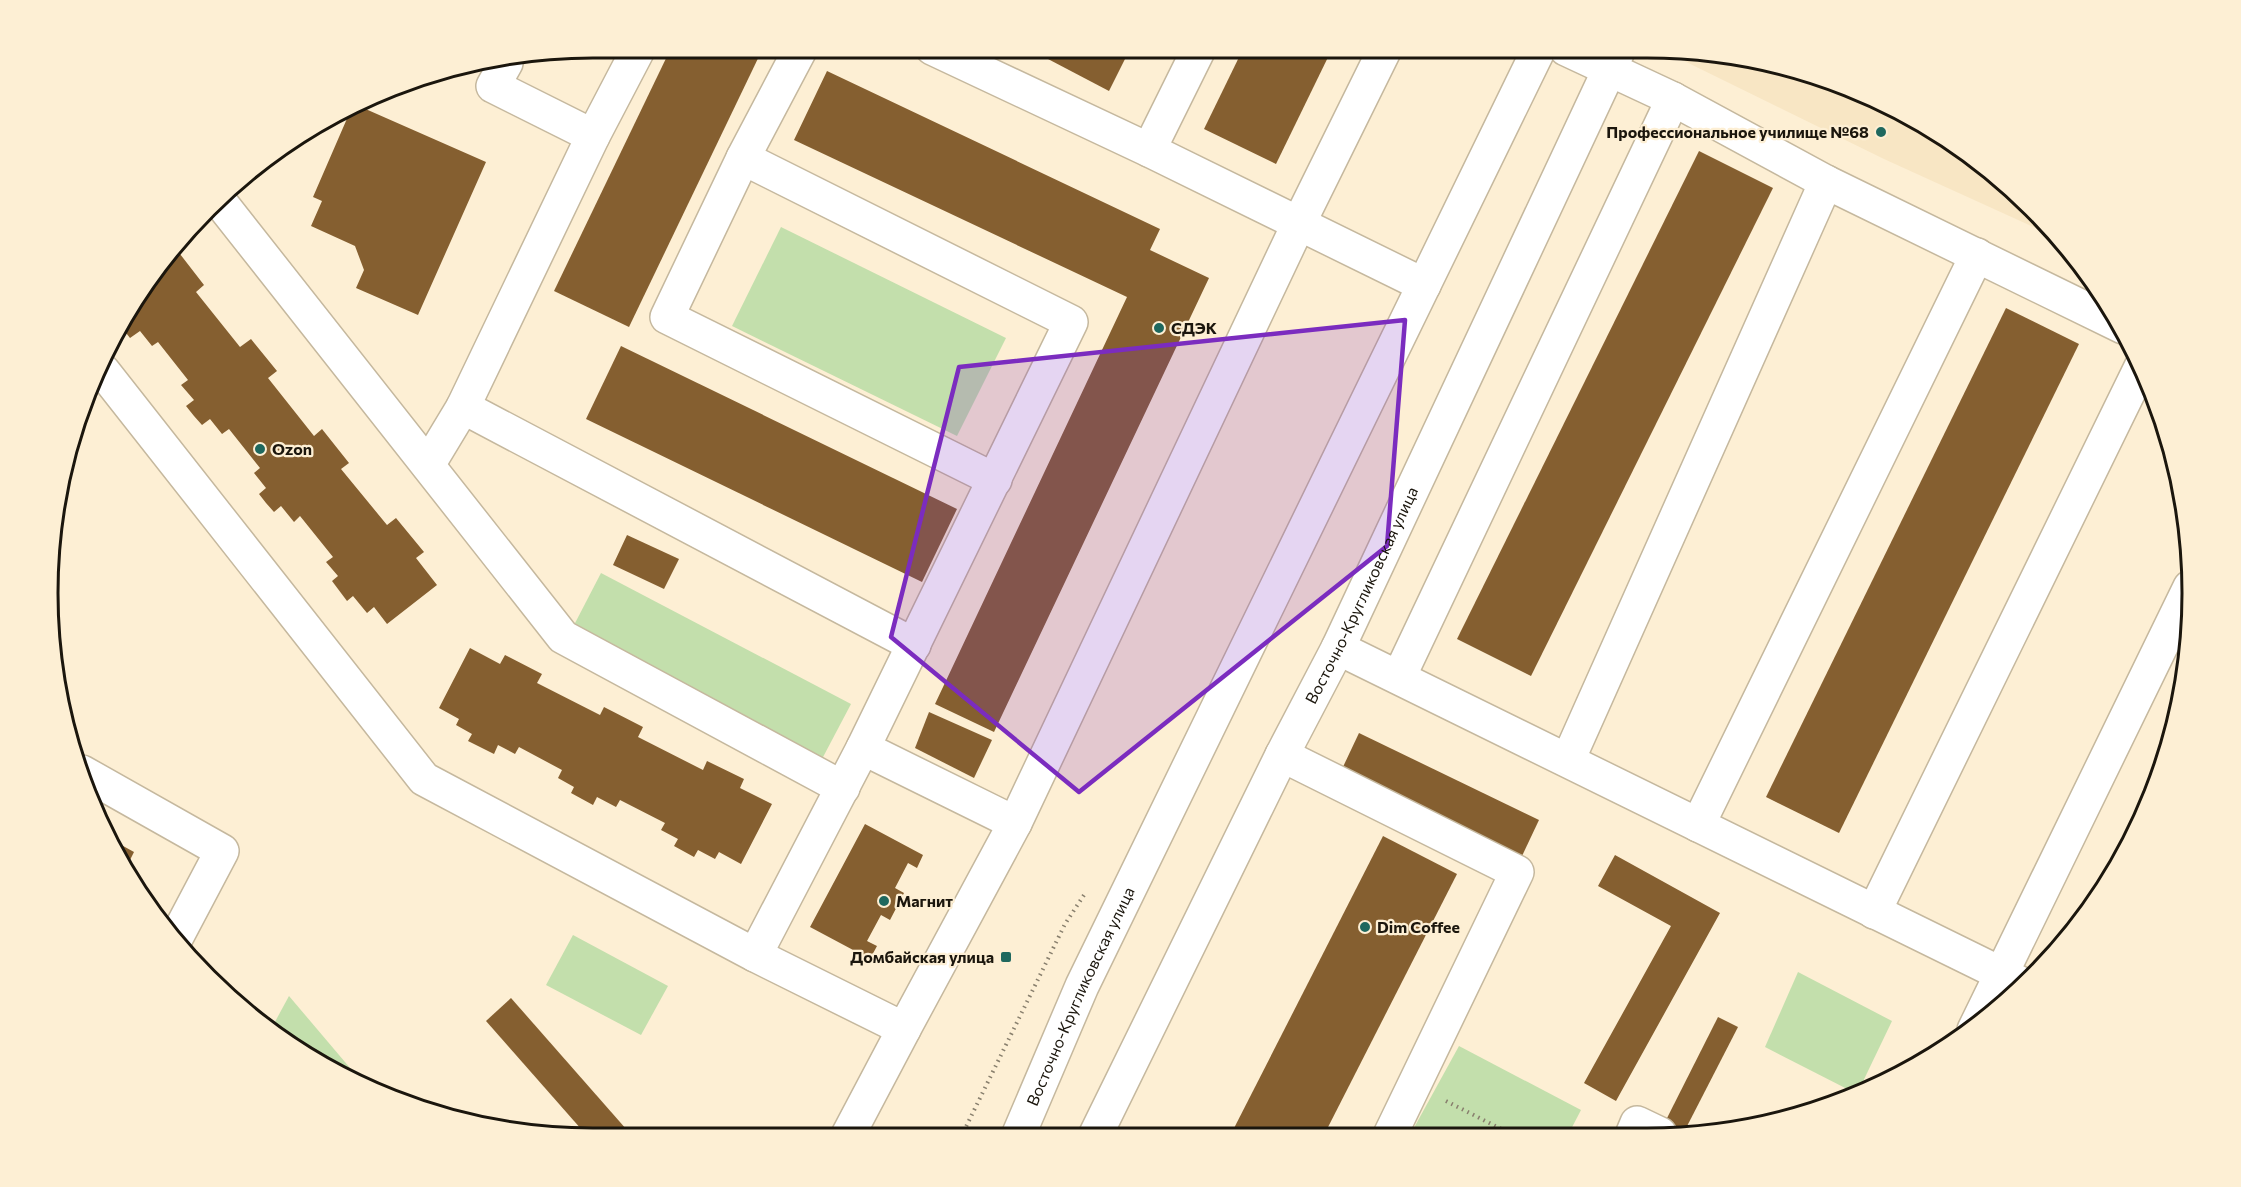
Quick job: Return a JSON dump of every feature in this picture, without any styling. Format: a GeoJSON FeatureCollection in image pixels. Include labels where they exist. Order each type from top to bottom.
{"type":"FeatureCollection","features":[{"type":"Feature","properties":{"kind":"street"},"geometry":{"type":"LineString","coordinates":[[428,465],[463,407],[593,136],[634,58]]}},
{"type":"Feature","properties":{"kind":"street"},"geometry":{"type":"LineString","coordinates":[[796,58],[743,158],[667,317],[995,480]]}},
{"type":"Feature","properties":{"kind":"street"},"geometry":{"type":"LineString","coordinates":[[953,58],[1149,150],[1424,285]]}},
{"type":"Feature","properties":{"kind":"street"},"geometry":{"type":"LineString","coordinates":[[1149,150],[1195,58]]}},
{"type":"Feature","properties":{"kind":"street"},"geometry":{"type":"LineString","coordinates":[[853,1128],[1015,823],[1299,223],[1381,58]]}},
{"type":"Feature","properties":{"kind":"street","name":"Восточно-Кругликовская улица"},"geometry":{"type":"LineString","coordinates":[[1021,1128],[1082,986],[1535,58]]}},
{"type":"Feature","properties":{"kind":"street"},"geometry":{"type":"LineString","coordinates":[[1613,59],[1673,99],[1826,182],[2106,319]]}},
{"type":"Feature","properties":{"kind":"street","name":"Восточно-Кругликовская улица"},"geometry":{"type":"LineString","coordinates":[[1099,1128],[1282,755],[1338,648],[1613,59]]}},
{"type":"Feature","properties":{"kind":"street"},"geometry":{"type":"LineString","coordinates":[[504,66],[493,86],[593,136]]}},
{"type":"Feature","properties":{"kind":"street"},"geometry":{"type":"LineString","coordinates":[[1399,677],[1673,99]]}},
{"type":"Feature","properties":{"kind":"street"},"geometry":{"type":"LineString","coordinates":[[743,158],[1071,322],[843,788],[754,955]]}},
{"type":"Feature","properties":{"kind":"street"},"geometry":{"type":"LineString","coordinates":[[1568,760],[1826,182]]}},
{"type":"Feature","properties":{"kind":"street"},"geometry":{"type":"LineString","coordinates":[[224,207],[563,637],[843,788]]}},
{"type":"Feature","properties":{"kind":"street"},"geometry":{"type":"LineString","coordinates":[[1698,825],[1977,255]]}},
{"type":"Feature","properties":{"kind":"street"},"geometry":{"type":"LineString","coordinates":[[106,375],[424,779],[754,955],[904,1029]]}},
{"type":"Feature","properties":{"kind":"street"},"geometry":{"type":"LineString","coordinates":[[1874,912],[2136,377]]}},
{"type":"Feature","properties":{"kind":"street"},"geometry":{"type":"LineString","coordinates":[[463,407],[914,645]]}},
{"type":"Feature","properties":{"kind":"street"},"geometry":{"type":"LineString","coordinates":[[2000,996],[2012,980],[2182,605]]}},
{"type":"Feature","properties":{"kind":"street"},"geometry":{"type":"LineString","coordinates":[[1338,648],[2012,980]]}},
{"type":"Feature","properties":{"kind":"street"},"geometry":{"type":"LineString","coordinates":[[863,748],[1015,823]]}},
{"type":"Feature","properties":{"kind":"street"},"geometry":{"type":"LineString","coordinates":[[1282,755],[1517,872],[1394,1128]]}},
{"type":"Feature","properties":{"kind":"street"},"geometry":{"type":"LineString","coordinates":[[91,777],[222,851],[179,932]]}},
{"type":"Feature","properties":{"kind":"street"},"geometry":{"type":"LineString","coordinates":[[1635,1128],[1637,1123],[1647,1128]]}},
{"type":"Feature","properties":{"kind":"path"},"geometry":{"type":"LineString","coordinates":[[1415,1085],[1499,1128]]}},
{"type":"Feature","properties":{"kind":"highlighted area"},"geometry":{"type":"Polygon","coordinates":[[[1405,320],[1387,546],[1079,792],[891,637],[959,367],[1405,320]]]}},
{"type":"Feature","properties":{"kind":"shaded area","name":"Профессиональное училище №68"},"geometry":{"type":"Polygon","coordinates":[[[1682,60],[1717,63],[1786,77],[1852,99],[1884,114],[1915,130],[1973,169],[2000,191],[2040,230],[1884,159],[1682,60]]]}},
{"type":"Feature","properties":{"kind":"green space"},"geometry":{"type":"Polygon","coordinates":[[[781,227],[1006,338],[957,436],[732,326],[781,227]]]}},
{"type":"Feature","properties":{"kind":"green space"},"geometry":{"type":"Polygon","coordinates":[[[601,573],[851,704],[822,759],[573,627],[601,573]]]}},
{"type":"Feature","properties":{"kind":"green space"},"geometry":{"type":"Polygon","coordinates":[[[573,935],[668,986],[641,1035],[546,985],[573,935]]]}},
{"type":"Feature","properties":{"kind":"green space"},"geometry":{"type":"Polygon","coordinates":[[[1798,972],[1892,1021],[1862,1083],[1848,1089],[1765,1047],[1798,972]]]}},
{"type":"Feature","properties":{"kind":"green space"},"geometry":{"type":"Polygon","coordinates":[[[289,996],[352,1071],[326,1057],[275,1023],[289,996]]]}},
{"type":"Feature","properties":{"kind":"green space"},"geometry":{"type":"Polygon","coordinates":[[[1459,1046],[1581,1110],[1572,1128],[1414,1128],[1459,1046]]]}},
{"type":"Feature","properties":{"kind":"building"},"geometry":{"type":"Polygon","coordinates":[[[666,58],[758,58],[629,327],[554,291],[666,58]]]}},
{"type":"Feature","properties":{"kind":"building"},"geometry":{"type":"Polygon","coordinates":[[[1046,58],[1126,58],[1109,91],[1046,58]]]}},
{"type":"Feature","properties":{"kind":"building"},"geometry":{"type":"Polygon","coordinates":[[[1239,58],[1328,58],[1276,164],[1204,129],[1239,58]]]}},
{"type":"Feature","properties":{"kind":"building"},"geometry":{"type":"Polygon","coordinates":[[[827,71],[1160,229],[1150,250],[1209,278],[994,732],[935,704],[1127,297],[794,140],[827,71]]]}},
{"type":"Feature","properties":{"kind":"building"},"geometry":{"type":"Polygon","coordinates":[[[367,109],[486,162],[418,315],[356,288],[364,270],[355,246],[311,226],[322,201],[313,197],[347,119],[367,109]]]}},
{"type":"Feature","properties":{"kind":"building"},"geometry":{"type":"Polygon","coordinates":[[[1699,151],[1773,188],[1531,676],[1457,639],[1699,151]]]}},
{"type":"Feature","properties":{"kind":"building"},"geometry":{"type":"Polygon","coordinates":[[[180,254],[204,285],[196,292],[240,347],[251,339],[277,371],[268,378],[314,436],[322,429],[349,463],[341,469],[387,525],[396,518],[424,552],[416,558],[437,585],[387,624],[374,607],[367,613],[353,596],[347,601],[332,581],[338,576],[326,562],[333,557],[300,516],[294,522],[281,506],[274,512],[266,503],[259,494],[266,488],[254,473],[260,468],[229,429],[222,434],[210,419],[202,425],[186,406],[194,400],[181,385],[188,380],[158,342],[152,346],[140,331],[130,338],[126,333],[130,326],[180,254]]]}},
{"type":"Feature","properties":{"kind":"building"},"geometry":{"type":"Polygon","coordinates":[[[2006,308],[2079,344],[1839,833],[1766,797],[2006,308]]]}},
{"type":"Feature","properties":{"kind":"building"},"geometry":{"type":"Polygon","coordinates":[[[621,346],[957,509],[922,582],[586,419],[621,346]]]}},
{"type":"Feature","properties":{"kind":"building"},"geometry":{"type":"Polygon","coordinates":[[[627,535],[679,559],[664,589],[613,565],[627,535]]]}},
{"type":"Feature","properties":{"kind":"building"},"geometry":{"type":"Polygon","coordinates":[[[470,648],[500,664],[505,655],[542,674],[537,683],[600,715],[604,707],[643,727],[638,737],[703,770],[707,761],[744,779],[740,788],[772,804],[741,864],[719,852],[715,859],[698,850],[694,857],[674,846],[678,839],[661,830],[665,823],[620,800],[616,807],[597,797],[593,805],[571,793],[574,787],[558,778],[562,770],[519,747],[515,754],[498,745],[494,754],[468,741],[472,734],[456,725],[459,719],[439,708],[470,648]]]}},
{"type":"Feature","properties":{"kind":"building"},"geometry":{"type":"Polygon","coordinates":[[[929,712],[992,740],[974,778],[915,748],[929,712]]]}},
{"type":"Feature","properties":{"kind":"building"},"geometry":{"type":"Polygon","coordinates":[[[1359,733],[1539,820],[1522,856],[1342,769],[1359,733]]]}},
{"type":"Feature","properties":{"kind":"building"},"geometry":{"type":"Polygon","coordinates":[[[865,824],[923,855],[917,868],[908,863],[895,888],[904,893],[890,920],[881,915],[867,941],[877,946],[870,959],[810,927],[865,824]]]}},
{"type":"Feature","properties":{"kind":"building"},"geometry":{"type":"Polygon","coordinates":[[[1383,836],[1457,874],[1328,1128],[1234,1128],[1383,836]]]}},
{"type":"Feature","properties":{"kind":"building"},"geometry":{"type":"Polygon","coordinates":[[[122,845],[134,852],[130,861],[122,845]]]}},
{"type":"Feature","properties":{"kind":"building"},"geometry":{"type":"Polygon","coordinates":[[[1615,855],[1720,913],[1616,1101],[1584,1083],[1671,926],[1598,886],[1615,855]]]}},
{"type":"Feature","properties":{"kind":"building"},"geometry":{"type":"Polygon","coordinates":[[[511,998],[625,1128],[580,1128],[486,1021],[511,998]]]}},
{"type":"Feature","properties":{"kind":"building"},"geometry":{"type":"Polygon","coordinates":[[[1718,1017],[1738,1027],[1687,1127],[1670,1127],[1664,1124],[1718,1017]]]}},
{"type":"Feature","properties":{"kind":"place","name":"Профессиональное училище №68"},"geometry":{"type":"Point","coordinates":[1881,132]}},
{"type":"Feature","properties":{"kind":"place","name":"СДЭК"},"geometry":{"type":"Point","coordinates":[1159,328]}},
{"type":"Feature","properties":{"kind":"place","name":"Ozon"},"geometry":{"type":"Point","coordinates":[260,449]}},
{"type":"Feature","properties":{"kind":"place","name":"Магнит"},"geometry":{"type":"Point","coordinates":[884,901]}},
{"type":"Feature","properties":{"kind":"place","name":"Dim Coffee"},"geometry":{"type":"Point","coordinates":[1365,927]}},
{"type":"Feature","properties":{"kind":"place","name":"Домбайская улица"},"geometry":{"type":"Point","coordinates":[1006,957]}}]}
